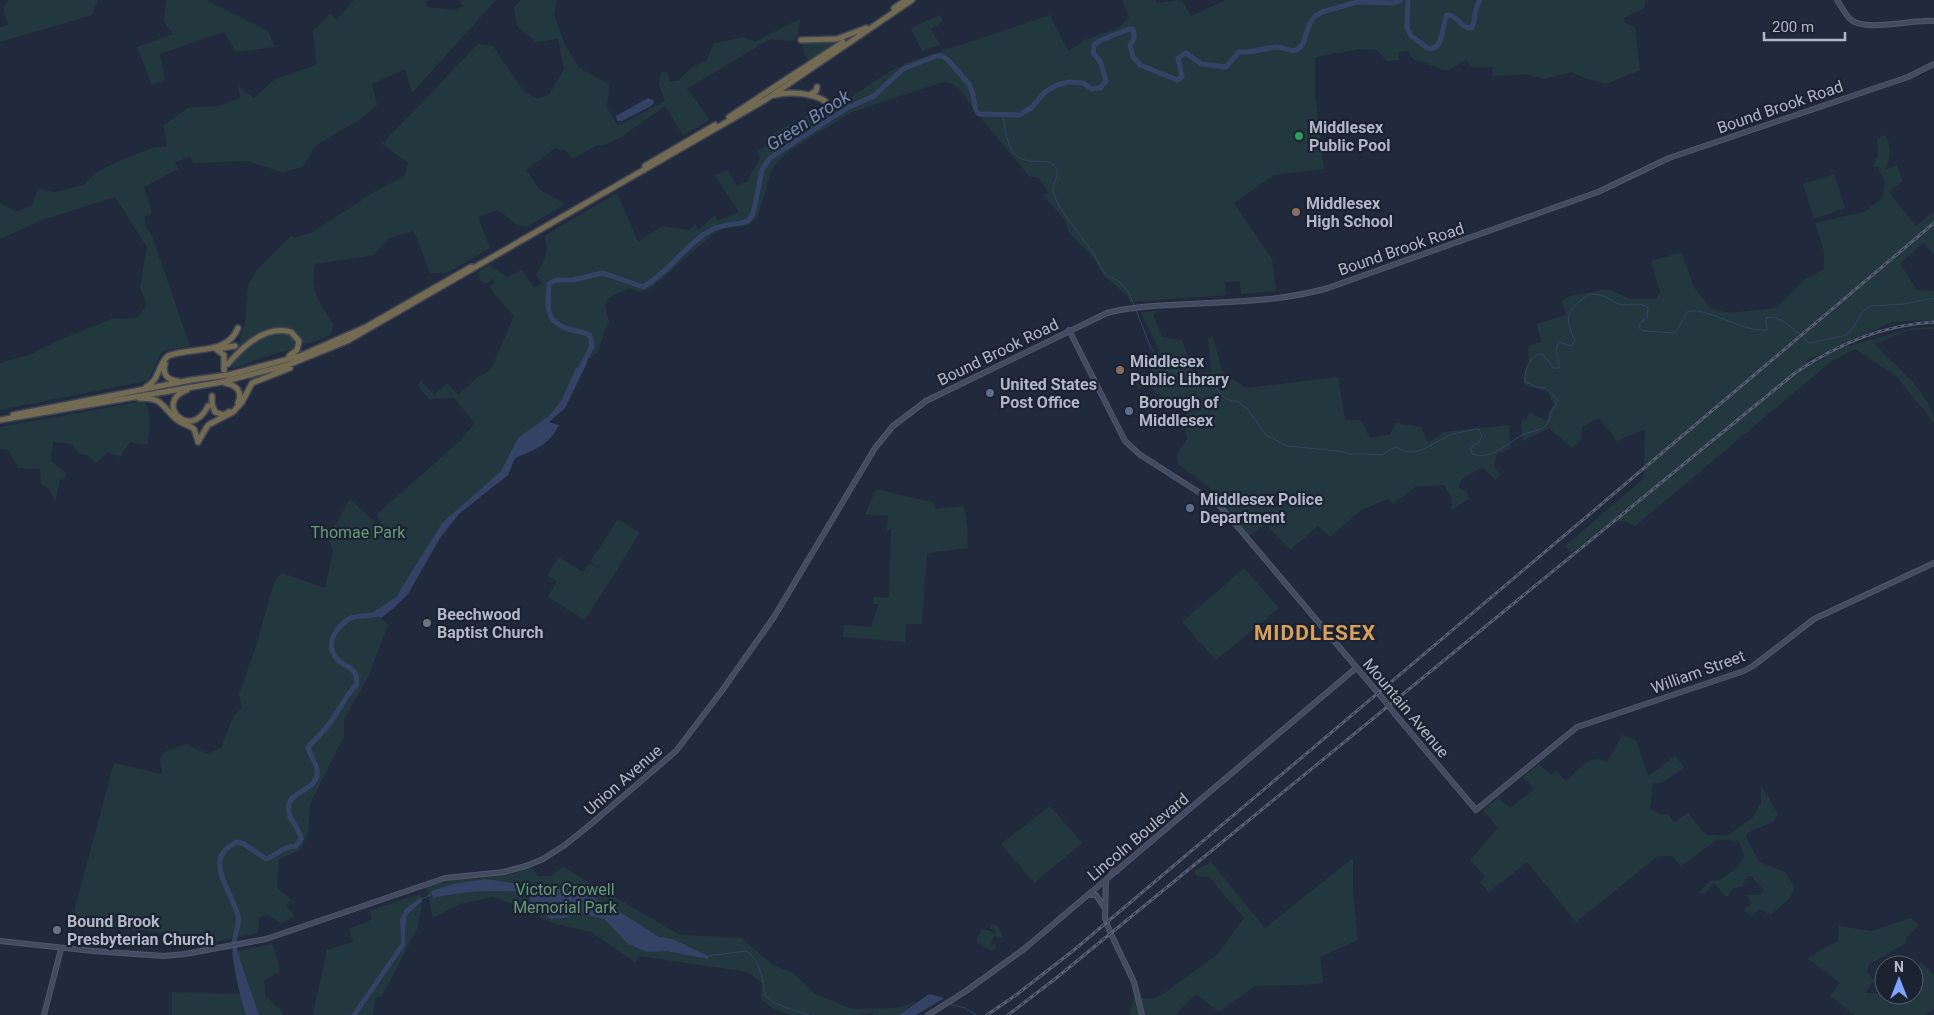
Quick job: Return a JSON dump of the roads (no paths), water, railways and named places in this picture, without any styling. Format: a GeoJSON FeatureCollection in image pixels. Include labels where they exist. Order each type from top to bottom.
{"type":"FeatureCollection","features":[{"type":"Feature","properties":{"kind":"highway"},"geometry":{"type":"LineString","coordinates":[[0,419],[133,391],[228,375],[264,366],[312,351],[370,325],[729,117],[906,0]]}},
{"type":"Feature","properties":{"kind":"highway"},"geometry":{"type":"LineString","coordinates":[[128,398],[150,398],[159,401],[178,421],[194,430],[198,442],[208,425],[216,420],[230,416],[240,406],[252,384],[297,365],[366,331],[765,100],[912,0]]}},
{"type":"Feature","properties":{"kind":"highway"},"geometry":{"type":"LineString","coordinates":[[801,40],[838,39],[866,28]]}},
{"type":"Feature","properties":{"kind":"highway"},"geometry":{"type":"LineString","coordinates":[[809,95],[816,91],[817,87]]}},
{"type":"Feature","properties":{"kind":"highway"},"geometry":{"type":"LineString","coordinates":[[765,100],[782,94],[809,95],[825,101]]}},
{"type":"Feature","properties":{"kind":"highway"},"geometry":{"type":"LineString","coordinates":[[133,391],[153,382],[163,360],[168,356],[224,345],[234,338],[238,328]]}},
{"type":"Feature","properties":{"kind":"highway"},"geometry":{"type":"LineString","coordinates":[[216,349],[224,355],[226,367],[247,344],[262,336],[284,331],[292,332],[297,336],[299,344],[296,352],[264,366]]}},
{"type":"Feature","properties":{"kind":"highway"},"geometry":{"type":"LineString","coordinates":[[191,380],[176,381],[168,379],[164,373],[165,363],[174,357],[235,346]]}},
{"type":"Feature","properties":{"kind":"highway"},"geometry":{"type":"LineString","coordinates":[[0,419],[222,382],[272,370],[312,357]]}},
{"type":"Feature","properties":{"kind":"highway"},"geometry":{"type":"LineString","coordinates":[[212,396],[212,408],[217,414],[224,415],[239,402],[240,393],[234,385],[222,382]]}},
{"type":"Feature","properties":{"kind":"highway"},"geometry":{"type":"LineString","coordinates":[[200,386],[177,395],[173,403],[174,410],[181,419],[191,422],[200,417],[208,406]]}},
{"type":"Feature","properties":{"kind":"main road"},"geometry":{"type":"LineString","coordinates":[[1837,0],[1849,18],[1856,22],[1893,25],[1916,21],[1934,21]]}},
{"type":"Feature","properties":{"kind":"main road","name":"Bound Brook Road"},"geometry":{"type":"LineString","coordinates":[[881,440],[907,414],[926,402],[1107,313],[1139,306],[1251,301],[1303,294],[1328,288],[1581,198],[1670,158],[1916,74],[1934,64]]}},
{"type":"Feature","properties":{"kind":"main road","name":"Mountain Avenue"},"geometry":{"type":"LineString","coordinates":[[1070,330],[1125,441],[1139,454],[1221,508],[1476,810]]}},
{"type":"Feature","properties":{"kind":"main road","name":"Union Avenue"},"geometry":{"type":"LineString","coordinates":[[0,941],[164,956],[185,954],[236,945],[290,931],[445,878],[504,872],[526,866],[551,854],[591,824],[668,759],[721,692],[774,617],[863,466],[881,440]]}},
{"type":"Feature","properties":{"kind":"main road","name":"William Street"},"geometry":{"type":"LineString","coordinates":[[1476,810],[1577,727],[1744,671],[1814,619],[1934,563]]}},
{"type":"Feature","properties":{"kind":"main road","name":"Lincoln Boulevard"},"geometry":{"type":"LineString","coordinates":[[928,1015],[1017,954],[1106,881],[1356,668]]}},
{"type":"Feature","properties":{"kind":"main road"},"geometry":{"type":"LineString","coordinates":[[1106,864],[1111,870],[1117,871]]}},
{"type":"Feature","properties":{"kind":"main road"},"geometry":{"type":"LineString","coordinates":[[1105,910],[1106,881]]}},
{"type":"Feature","properties":{"kind":"main road"},"geometry":{"type":"LineString","coordinates":[[1089,895],[1096,895],[1103,903],[1108,927],[1134,982],[1142,1015]]}},
{"type":"Feature","properties":{"kind":"main road"},"geometry":{"type":"LineString","coordinates":[[44,1015],[61,948]]}},
{"type":"Feature","properties":{"kind":"water"},"geometry":{"type":"Polygon","coordinates":[[[648,98],[653,100],[654,103],[651,106],[622,121],[617,121],[616,116],[648,98]]]}},
{"type":"Feature","properties":{"kind":"water"},"geometry":{"type":"Polygon","coordinates":[[[588,361],[565,408],[549,422],[559,425],[551,437],[535,449],[515,458],[508,475],[459,514],[440,538],[408,594],[394,608],[381,618],[373,612],[396,597],[442,523],[501,471],[518,438],[551,414],[562,399],[576,368],[588,361]]]}},
{"type":"Feature","properties":{"kind":"water"},"geometry":{"type":"Polygon","coordinates":[[[485,879],[580,890],[603,905],[607,904],[659,937],[673,939],[708,956],[708,959],[667,951],[647,952],[628,944],[604,919],[578,913],[564,918],[551,919],[530,905],[531,892],[482,891],[433,898],[431,891],[454,884],[485,879]]]}},
{"type":"Feature","properties":{"kind":"water"},"geometry":{"type":"Polygon","coordinates":[[[421,897],[422,901],[406,916],[405,946],[357,1015],[351,1015],[401,943],[400,919],[405,909],[421,897]]]}},
{"type":"Feature","properties":{"kind":"water"},"geometry":{"type":"Polygon","coordinates":[[[237,951],[259,1015],[246,1015],[237,984],[232,952],[237,951]]]}},
{"type":"Feature","properties":{"kind":"water"},"geometry":{"type":"Polygon","coordinates":[[[929,994],[944,998],[916,1015],[899,1015],[929,994]]]}},
{"type":"Feature","properties":{"kind":"waterway","name":"Green Brook"},"geometry":{"type":"LineString","coordinates":[[580,369],[592,346],[590,336],[584,332],[563,327],[552,319],[548,307],[549,284],[556,280],[573,280],[603,273],[643,287],[662,273],[703,235],[717,227],[748,221],[753,214],[762,170],[770,158],[847,108],[874,96],[903,69],[936,56],[942,56],[948,60],[969,84],[976,110],[979,114],[1019,115],[1031,108],[1045,92],[1057,85],[1069,82],[1083,83],[1092,89],[1100,88],[1106,81],[1100,61],[1093,53],[1094,45],[1101,40],[1129,29],[1133,29],[1134,34],[1134,40],[1130,45],[1133,57],[1140,65],[1177,80],[1182,77],[1178,58],[1186,53],[1201,64],[1226,67],[1239,52],[1277,47],[1297,50],[1303,44],[1309,25],[1315,16],[1322,12],[1357,2],[1393,3],[1401,0]]}},
{"type":"Feature","properties":{"kind":"waterway","name":"Green Brook"},"geometry":{"type":"LineString","coordinates":[[1408,0],[1407,27],[1411,36],[1429,49],[1438,45],[1447,15],[1454,17],[1468,28],[1472,28],[1476,8],[1480,0]]}},
{"type":"Feature","properties":{"kind":"waterway"},"geometry":{"type":"LineString","coordinates":[[1003,115],[1007,138],[1012,150],[1025,160],[1046,162],[1056,168],[1057,173],[1053,190],[1060,207],[1105,273],[1118,281],[1126,289],[1134,306]]}},
{"type":"Feature","properties":{"kind":"waterway"},"geometry":{"type":"LineString","coordinates":[[1136,310],[1151,348],[1168,371],[1184,371],[1188,380],[1192,382],[1203,381],[1214,384],[1222,396],[1231,401],[1237,401],[1247,408],[1266,435],[1287,446],[1339,451],[1349,454],[1382,455],[1397,447],[1403,451],[1416,451],[1451,435],[1479,429],[1482,436],[1479,442],[1471,448],[1472,454],[1487,455],[1494,453],[1525,434],[1542,429],[1548,422],[1557,399],[1545,388],[1537,387],[1525,381],[1527,368],[1531,360],[1543,354],[1553,368],[1559,368],[1556,351],[1557,345],[1559,342],[1571,346],[1575,341],[1569,325],[1569,314],[1576,305],[1590,294],[1601,295],[1624,305],[1637,304],[1648,308],[1647,318],[1639,324],[1640,329],[1644,331],[1673,333],[1678,329],[1687,312],[1695,311],[1714,315],[1757,330],[1767,330],[1766,318],[1778,319],[1789,325],[1809,343],[1843,336],[1850,332],[1863,311],[1870,306],[1904,304],[1934,298]]}},
{"type":"Feature","properties":{"kind":"waterway","name":"Green Brook"},"geometry":{"type":"LineString","coordinates":[[237,957],[234,944],[238,916],[222,876],[220,867],[221,857],[226,849],[237,842],[244,844],[266,859],[288,847],[296,846],[301,839],[289,814],[289,804],[295,796],[310,786],[317,776],[317,768],[308,748],[327,727],[357,684],[356,675],[353,671],[335,656],[331,645],[332,640],[341,625],[350,618],[383,612]]}},
{"type":"Feature","properties":{"kind":"waterway"},"geometry":{"type":"LineString","coordinates":[[420,900],[432,894]]}},
{"type":"Feature","properties":{"kind":"waterway"},"geometry":{"type":"LineString","coordinates":[[707,956],[747,951],[758,966],[765,996],[780,1005],[809,1015]]}},
{"type":"Feature","properties":{"kind":"waterway"},"geometry":{"type":"LineString","coordinates":[[949,1004],[965,1008],[976,1015]]}},
{"type":"Feature","properties":{"kind":"railway"},"geometry":{"type":"LineString","coordinates":[[987,1015],[1074,950],[1934,223]]}},
{"type":"Feature","properties":{"kind":"railway"},"geometry":{"type":"LineString","coordinates":[[1008,1015],[1055,979],[1795,373],[1827,353],[1861,338],[1896,327],[1934,322]]}},
{"type":"Feature","properties":{"kind":"place","name":"Middlesex Public Pool"},"geometry":{"type":"Point","coordinates":[1299,136]}},
{"type":"Feature","properties":{"kind":"place","name":"Middlesex High School"},"geometry":{"type":"Point","coordinates":[1296,212]}},
{"type":"Feature","properties":{"kind":"place","name":"Middlesex Public Library"},"geometry":{"type":"Point","coordinates":[1120,370]}},
{"type":"Feature","properties":{"kind":"place","name":"United States Post Office"},"geometry":{"type":"Point","coordinates":[990,393]}},
{"type":"Feature","properties":{"kind":"place","name":"Borough of Middlesex"},"geometry":{"type":"Point","coordinates":[1129,411]}},
{"type":"Feature","properties":{"kind":"place","name":"Middlesex Police Department"},"geometry":{"type":"Point","coordinates":[1190,508]}},
{"type":"Feature","properties":{"kind":"place","name":"Beechwood Baptist Church"},"geometry":{"type":"Point","coordinates":[427,623]}},
{"type":"Feature","properties":{"kind":"place","name":"Bound Brook Presbyterian Church"},"geometry":{"type":"Point","coordinates":[57,930]}},
{"type":"Feature","properties":{"kind":"district","name":"MIDDLESEX"},"geometry":{"type":"Point","coordinates":[1315,633]}},
{"type":"Feature","properties":{"kind":"park label","name":"Thomae Park"},"geometry":{"type":"Point","coordinates":[358,532]}},
{"type":"Feature","properties":{"kind":"park label","name":"Victor Crowell Memorial Park"},"geometry":{"type":"Point","coordinates":[565,898]}}]}
